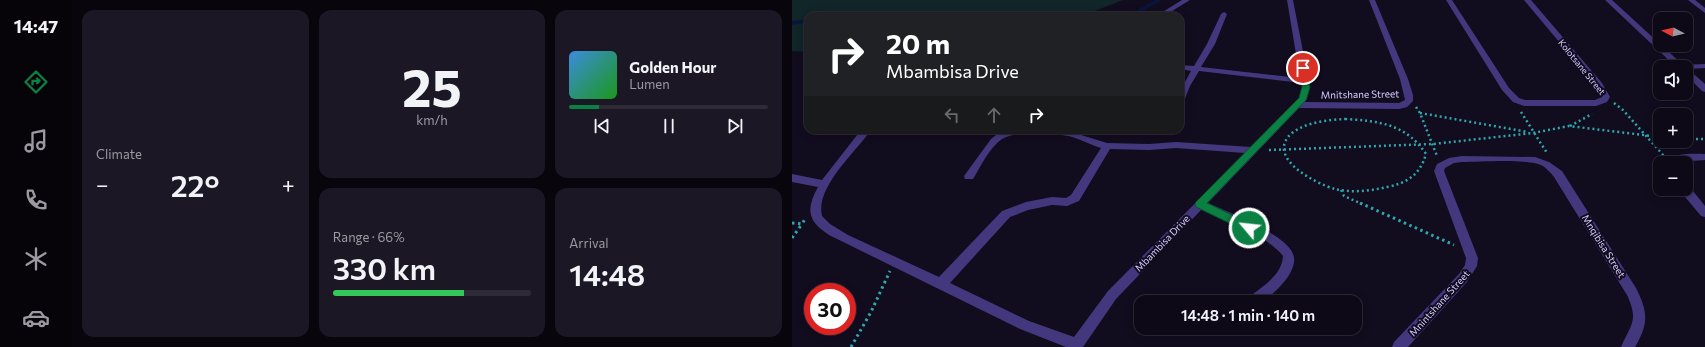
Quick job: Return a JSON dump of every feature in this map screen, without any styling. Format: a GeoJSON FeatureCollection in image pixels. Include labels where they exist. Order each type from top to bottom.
{"type":"FeatureCollection","features":[{"type":"Feature","properties":{"kind":"street"},"geometry":{"type":"LineString","coordinates":[[1166,12],[1187,0]]}},
{"type":"Feature","properties":{"kind":"street","name":"Mbambisa Drive"},"geometry":{"type":"LineString","coordinates":[[1077,346],[1112,295],[1252,150],[1298,105],[1305,93],[1305,81],[1290,0]]}},
{"type":"Feature","properties":{"kind":"street","name":"Mnitshane Street"},"geometry":{"type":"LineString","coordinates":[[1298,105],[1399,106],[1407,103],[1409,95],[1404,79],[1372,0]]}},
{"type":"Feature","properties":{"kind":"street"},"geometry":{"type":"LineString","coordinates":[[1449,0],[1506,90],[1516,100]]}},
{"type":"Feature","properties":{"kind":"street","name":"Kolotsane Street"},"geometry":{"type":"LineString","coordinates":[[1516,100],[1536,104],[1596,103],[1604,100],[1606,97],[1599,85],[1527,0]]}},
{"type":"Feature","properties":{"kind":"street"},"geometry":{"type":"LineString","coordinates":[[1608,0],[1673,60]]}},
{"type":"Feature","properties":{"kind":"street"},"geometry":{"type":"LineString","coordinates":[[1691,0],[1705,11]]}},
{"type":"Feature","properties":{"kind":"street"},"geometry":{"type":"LineString","coordinates":[[1184,93],[1209,48],[1224,14]]}},
{"type":"Feature","properties":{"kind":"street"},"geometry":{"type":"LineString","coordinates":[[1693,66],[1705,66]]}},
{"type":"Feature","properties":{"kind":"street"},"geometry":{"type":"LineString","coordinates":[[1184,68],[1305,81]]}},
{"type":"Feature","properties":{"kind":"street"},"geometry":{"type":"LineString","coordinates":[[1693,78],[1705,89]]}},
{"type":"Feature","properties":{"kind":"street"},"geometry":{"type":"LineString","coordinates":[[863,134],[824,184],[816,203],[816,214],[818,220],[829,230],[844,238],[984,306],[1025,325],[1077,346]]}},
{"type":"Feature","properties":{"kind":"street"},"geometry":{"type":"LineString","coordinates":[[969,176],[993,143],[1000,137],[1009,134]]}},
{"type":"Feature","properties":{"kind":"street"},"geometry":{"type":"LineString","coordinates":[[1072,134],[1091,143],[1107,146],[1149,148],[1176,145],[1252,150]]}},
{"type":"Feature","properties":{"kind":"street"},"geometry":{"type":"LineString","coordinates":[[941,284],[1006,214],[1038,203],[1052,201],[1067,202],[1076,198],[1107,146]]}},
{"type":"Feature","properties":{"kind":"street"},"geometry":{"type":"LineString","coordinates":[[1693,158],[1705,157]]}},
{"type":"Feature","properties":{"kind":"street","name":"Mnqibisa Street"},"geometry":{"type":"LineString","coordinates":[[1440,166],[1452,160],[1462,159],[1535,160],[1552,168],[1566,185],[1638,304],[1641,319],[1628,347]]}},
{"type":"Feature","properties":{"kind":"street"},"geometry":{"type":"LineString","coordinates":[[1440,166],[1439,171],[1471,253]]}},
{"type":"Feature","properties":{"kind":"street"},"geometry":{"type":"LineString","coordinates":[[792,178],[824,184]]}},
{"type":"Feature","properties":{"kind":"street"},"geometry":{"type":"LineString","coordinates":[[1691,196],[1705,212]]}},
{"type":"Feature","properties":{"kind":"street"},"geometry":{"type":"LineString","coordinates":[[1200,204],[1237,221],[1279,244],[1288,254],[1286,269],[1281,277],[1260,295]]}},
{"type":"Feature","properties":{"kind":"street","name":"Mnintshane Street"},"geometry":{"type":"LineString","coordinates":[[1399,347],[1463,278],[1471,266],[1471,253]]}},
{"type":"Feature","properties":{"kind":"path"},"geometry":{"type":"LineString","coordinates":[[1606,97],[1622,110],[1665,156]]}},
{"type":"Feature","properties":{"kind":"path"},"geometry":{"type":"LineString","coordinates":[[1516,100],[1520,111],[1549,157],[1552,168]]}},
{"type":"Feature","properties":{"kind":"path"},"geometry":{"type":"LineString","coordinates":[[1408,101],[1416,107],[1420,113],[1433,144],[1440,166]]}},
{"type":"Feature","properties":{"kind":"path"},"geometry":{"type":"LineString","coordinates":[[1420,113],[1533,133]]}},
{"type":"Feature","properties":{"kind":"path"},"geometry":{"type":"LineString","coordinates":[[1345,118],[1362,119],[1391,126],[1414,137],[1421,144],[1426,154],[1424,163],[1417,175],[1399,185],[1378,190],[1361,191],[1340,190],[1303,176],[1291,164],[1285,149],[1288,138],[1297,131],[1311,125],[1345,118]]}},
{"type":"Feature","properties":{"kind":"path"},"geometry":{"type":"LineString","coordinates":[[1252,150],[1433,144],[1533,133],[1569,126],[1653,136]]}},
{"type":"Feature","properties":{"kind":"path"},"geometry":{"type":"LineString","coordinates":[[1693,139],[1705,139]]}},
{"type":"Feature","properties":{"kind":"path"},"geometry":{"type":"LineString","coordinates":[[1340,190],[1344,196],[1471,253]]}},
{"type":"Feature","properties":{"kind":"path"},"geometry":{"type":"LineString","coordinates":[[792,238],[802,224]]}},
{"type":"Feature","properties":{"kind":"path"},"geometry":{"type":"LineString","coordinates":[[851,347],[871,312],[887,280],[894,261]]}},
{"type":"Feature","properties":{"kind":"green space"},"geometry":{"type":"Polygon","coordinates":[[[792,0],[1123,0],[1092,12],[804,12],[804,52],[792,51],[792,0]]]}},
{"type":"Feature","properties":{"kind":"waterway"},"geometry":{"type":"LineString","coordinates":[[1137,12],[1159,0]]}},
{"type":"Feature","properties":{"kind":"waterway"},"geometry":{"type":"LineString","coordinates":[[792,23],[804,22]]}},
{"type":"Feature","properties":{"kind":"route"},"geometry":{"type":"LineString","coordinates":[[1249,228],[1200,204],[1298,105],[1303,98],[1306,87],[1303,68]]}}]}
